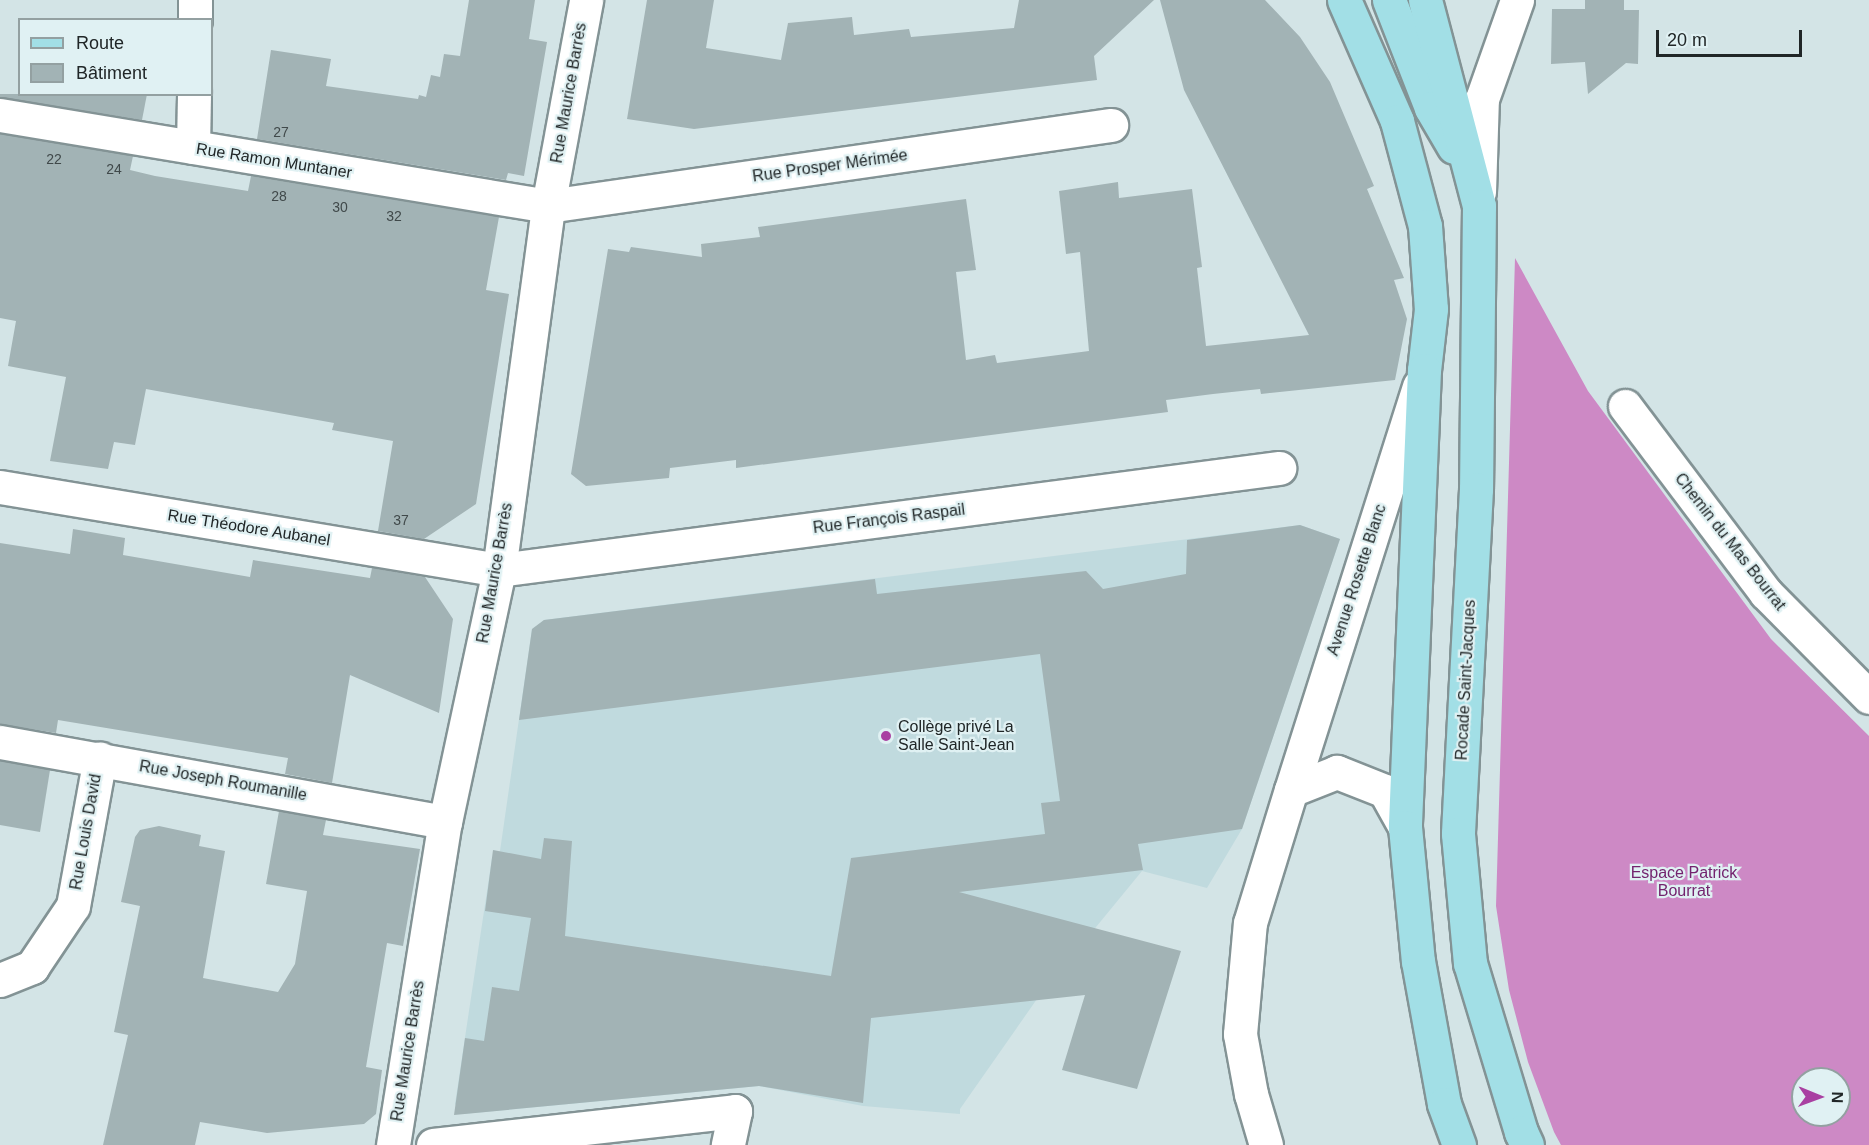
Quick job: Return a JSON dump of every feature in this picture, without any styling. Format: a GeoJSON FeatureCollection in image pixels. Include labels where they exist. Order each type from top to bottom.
{"type":"FeatureCollection","features":[{"type":"Feature","properties":{"kind":"main road"},"geometry":{"type":"LineString","coordinates":[[1344,0],[1397,121],[1425,226],[1431,309],[1424,370],[1405,827],[1418,961],[1444,1104],[1460,1145]]}},
{"type":"Feature","properties":{"kind":"main road"},"geometry":{"type":"LineString","coordinates":[[1389,0],[1431,108],[1476,193]]}},
{"type":"Feature","properties":{"kind":"main road","name":"Rocade Saint-Jacques"},"geometry":{"type":"LineString","coordinates":[[1425,0],[1476,193],[1476,489],[1458,834],[1470,963],[1521,1132],[1527,1145]]}},
{"type":"Feature","properties":{"kind":"street"},"geometry":{"type":"LineString","coordinates":[[195,0],[195,18]]}},
{"type":"Feature","properties":{"kind":"street","name":"Rue Maurice Barrès"},"geometry":{"type":"LineString","coordinates":[[393,1145],[445,822],[499,570],[548,206],[586,0]]}},
{"type":"Feature","properties":{"kind":"street"},"geometry":{"type":"LineString","coordinates":[[1476,193],[1482,99],[1517,0]]}},
{"type":"Feature","properties":{"kind":"street"},"geometry":{"type":"LineString","coordinates":[[194,96],[194,147]]}},
{"type":"Feature","properties":{"kind":"street","name":"Rue Ramon Muntaner"},"geometry":{"type":"LineString","coordinates":[[0,115],[548,206]]}},
{"type":"Feature","properties":{"kind":"street","name":"Rue Prosper Mérimée"},"geometry":{"type":"LineString","coordinates":[[548,206],[1111,125]]}},
{"type":"Feature","properties":{"kind":"street","name":"Avenue Rosette Blanc"},"geometry":{"type":"LineString","coordinates":[[1266,1145],[1251,1094],[1240,1034],[1250,923],[1424,370]]}},
{"type":"Feature","properties":{"kind":"street","name":"Chemin du Mas Bourrat"},"geometry":{"type":"LineString","coordinates":[[1625,406],[1766,593],[1869,697]]}},
{"type":"Feature","properties":{"kind":"street","name":"Rue François Raspail"},"geometry":{"type":"LineString","coordinates":[[499,570],[1278,468]]}},
{"type":"Feature","properties":{"kind":"street","name":"Rue Théodore Aubanel"},"geometry":{"type":"LineString","coordinates":[[0,487],[499,570]]}},
{"type":"Feature","properties":{"kind":"street","name":"Rue Joseph Roumanille"},"geometry":{"type":"LineString","coordinates":[[0,742],[100,758],[445,822]]}},
{"type":"Feature","properties":{"kind":"street","name":"Rue Louis David"},"geometry":{"type":"LineString","coordinates":[[0,980],[32,968],[73,906],[100,758]]}},
{"type":"Feature","properties":{"kind":"street"},"geometry":{"type":"LineString","coordinates":[[1291,790],[1337,772],[1385,791],[1405,827]]}},
{"type":"Feature","properties":{"kind":"street"},"geometry":{"type":"LineString","coordinates":[[433,1145],[735,1111],[728,1145]]}},
{"type":"Feature","properties":{"kind":"shaded area"},"geometry":{"type":"Polygon","coordinates":[[[1300,525],[1340,539],[1242,829],[1207,888],[1142,871],[1037,999],[960,1109],[960,1114],[863,1106],[759,1086],[463,1114],[455,1104],[492,858],[500,851],[532,629],[544,620],[1300,525]]]}},
{"type":"Feature","properties":{"kind":"green space","name":"Espace Patrick Bourrat"},"geometry":{"type":"Polygon","coordinates":[[[1515,258],[1588,391],[1771,639],[1869,736],[1869,1145],[1561,1145],[1528,1062],[1509,990],[1496,906],[1515,258]]]}},
{"type":"Feature","properties":{"kind":"building"},"geometry":{"type":"Polygon","coordinates":[[[469,0],[535,0],[529,39],[547,42],[524,176],[508,173],[506,180],[257,139],[271,50],[331,59],[326,86],[418,99],[419,95],[426,97],[431,75],[440,77],[444,54],[460,56],[469,0]]]}},
{"type":"Feature","properties":{"kind":"building"},"geometry":{"type":"Polygon","coordinates":[[[647,0],[714,0],[706,48],[781,60],[788,23],[852,17],[854,35],[909,29],[911,37],[1014,28],[1019,0],[1154,0],[1094,56],[1097,80],[694,129],[627,119],[647,0]]]}},
{"type":"Feature","properties":{"kind":"building"},"geometry":{"type":"Polygon","coordinates":[[[1160,0],[1265,0],[1300,37],[1330,82],[1374,186],[1367,189],[1404,278],[1394,280],[1407,319],[1395,380],[1261,394],[1260,389],[1166,400],[1168,412],[736,468],[736,460],[670,468],[669,478],[586,486],[571,474],[608,249],[629,252],[631,247],[702,257],[701,244],[760,237],[758,227],[966,199],[976,270],[956,272],[966,360],[995,355],[997,363],[1089,351],[1080,252],[1066,254],[1059,191],[1118,182],[1119,198],[1192,189],[1202,267],[1197,268],[1206,346],[1309,335],[1184,90],[1160,0]]]}},
{"type":"Feature","properties":{"kind":"building"},"geometry":{"type":"Polygon","coordinates":[[[1585,0],[1624,0],[1624,10],[1639,10],[1638,64],[1626,63],[1588,94],[1585,62],[1551,64],[1552,9],[1585,9],[1585,0]]]}},
{"type":"Feature","properties":{"kind":"building"},"geometry":{"type":"Polygon","coordinates":[[[0,94],[147,96],[142,120],[0,97],[0,94]]]}},
{"type":"Feature","properties":{"kind":"building"},"geometry":{"type":"Polygon","coordinates":[[[0,134],[133,156],[130,170],[155,176],[248,191],[251,176],[499,217],[486,290],[509,294],[476,504],[424,539],[378,531],[393,441],[332,430],[334,423],[146,389],[135,445],[114,442],[108,469],[50,461],[66,377],[8,366],[16,321],[0,318],[0,134]]]}},
{"type":"Feature","properties":{"kind":"building"},"geometry":{"type":"Polygon","coordinates":[[[1300,525],[1340,539],[1242,829],[1138,844],[1143,870],[959,892],[1181,951],[1137,1089],[1062,1070],[1085,995],[871,1018],[863,1103],[759,1086],[454,1115],[465,1038],[484,1041],[492,987],[519,991],[531,918],[485,911],[493,850],[541,859],[544,838],[572,841],[565,936],[831,976],[851,858],[1045,834],[1041,803],[1060,801],[1040,654],[519,720],[532,629],[544,620],[875,579],[877,594],[1086,571],[1103,589],[1186,574],[1187,540],[1300,525]]]}},
{"type":"Feature","properties":{"kind":"building"},"geometry":{"type":"Polygon","coordinates":[[[73,529],[125,538],[123,555],[250,577],[253,560],[370,578],[372,568],[425,577],[453,619],[439,713],[350,675],[332,783],[285,774],[288,758],[58,720],[56,733],[0,724],[0,543],[70,554],[73,529]]]}},
{"type":"Feature","properties":{"kind":"building"},"geometry":{"type":"Polygon","coordinates":[[[0,761],[50,770],[40,832],[0,825],[0,761]]]}},
{"type":"Feature","properties":{"kind":"building"},"geometry":{"type":"Polygon","coordinates":[[[279,811],[326,820],[323,835],[420,849],[403,946],[387,943],[366,1067],[382,1070],[376,1114],[364,1124],[267,1133],[200,1122],[195,1145],[103,1145],[128,1035],[114,1032],[140,906],[121,902],[135,837],[140,830],[159,826],[201,835],[199,846],[225,851],[203,978],[278,992],[295,964],[307,891],[266,884],[279,811]]]}},
{"type":"Feature","properties":{"kind":"place","name":"Collège privé La Salle Saint-Jean"},"geometry":{"type":"Point","coordinates":[886,736]}}]}
